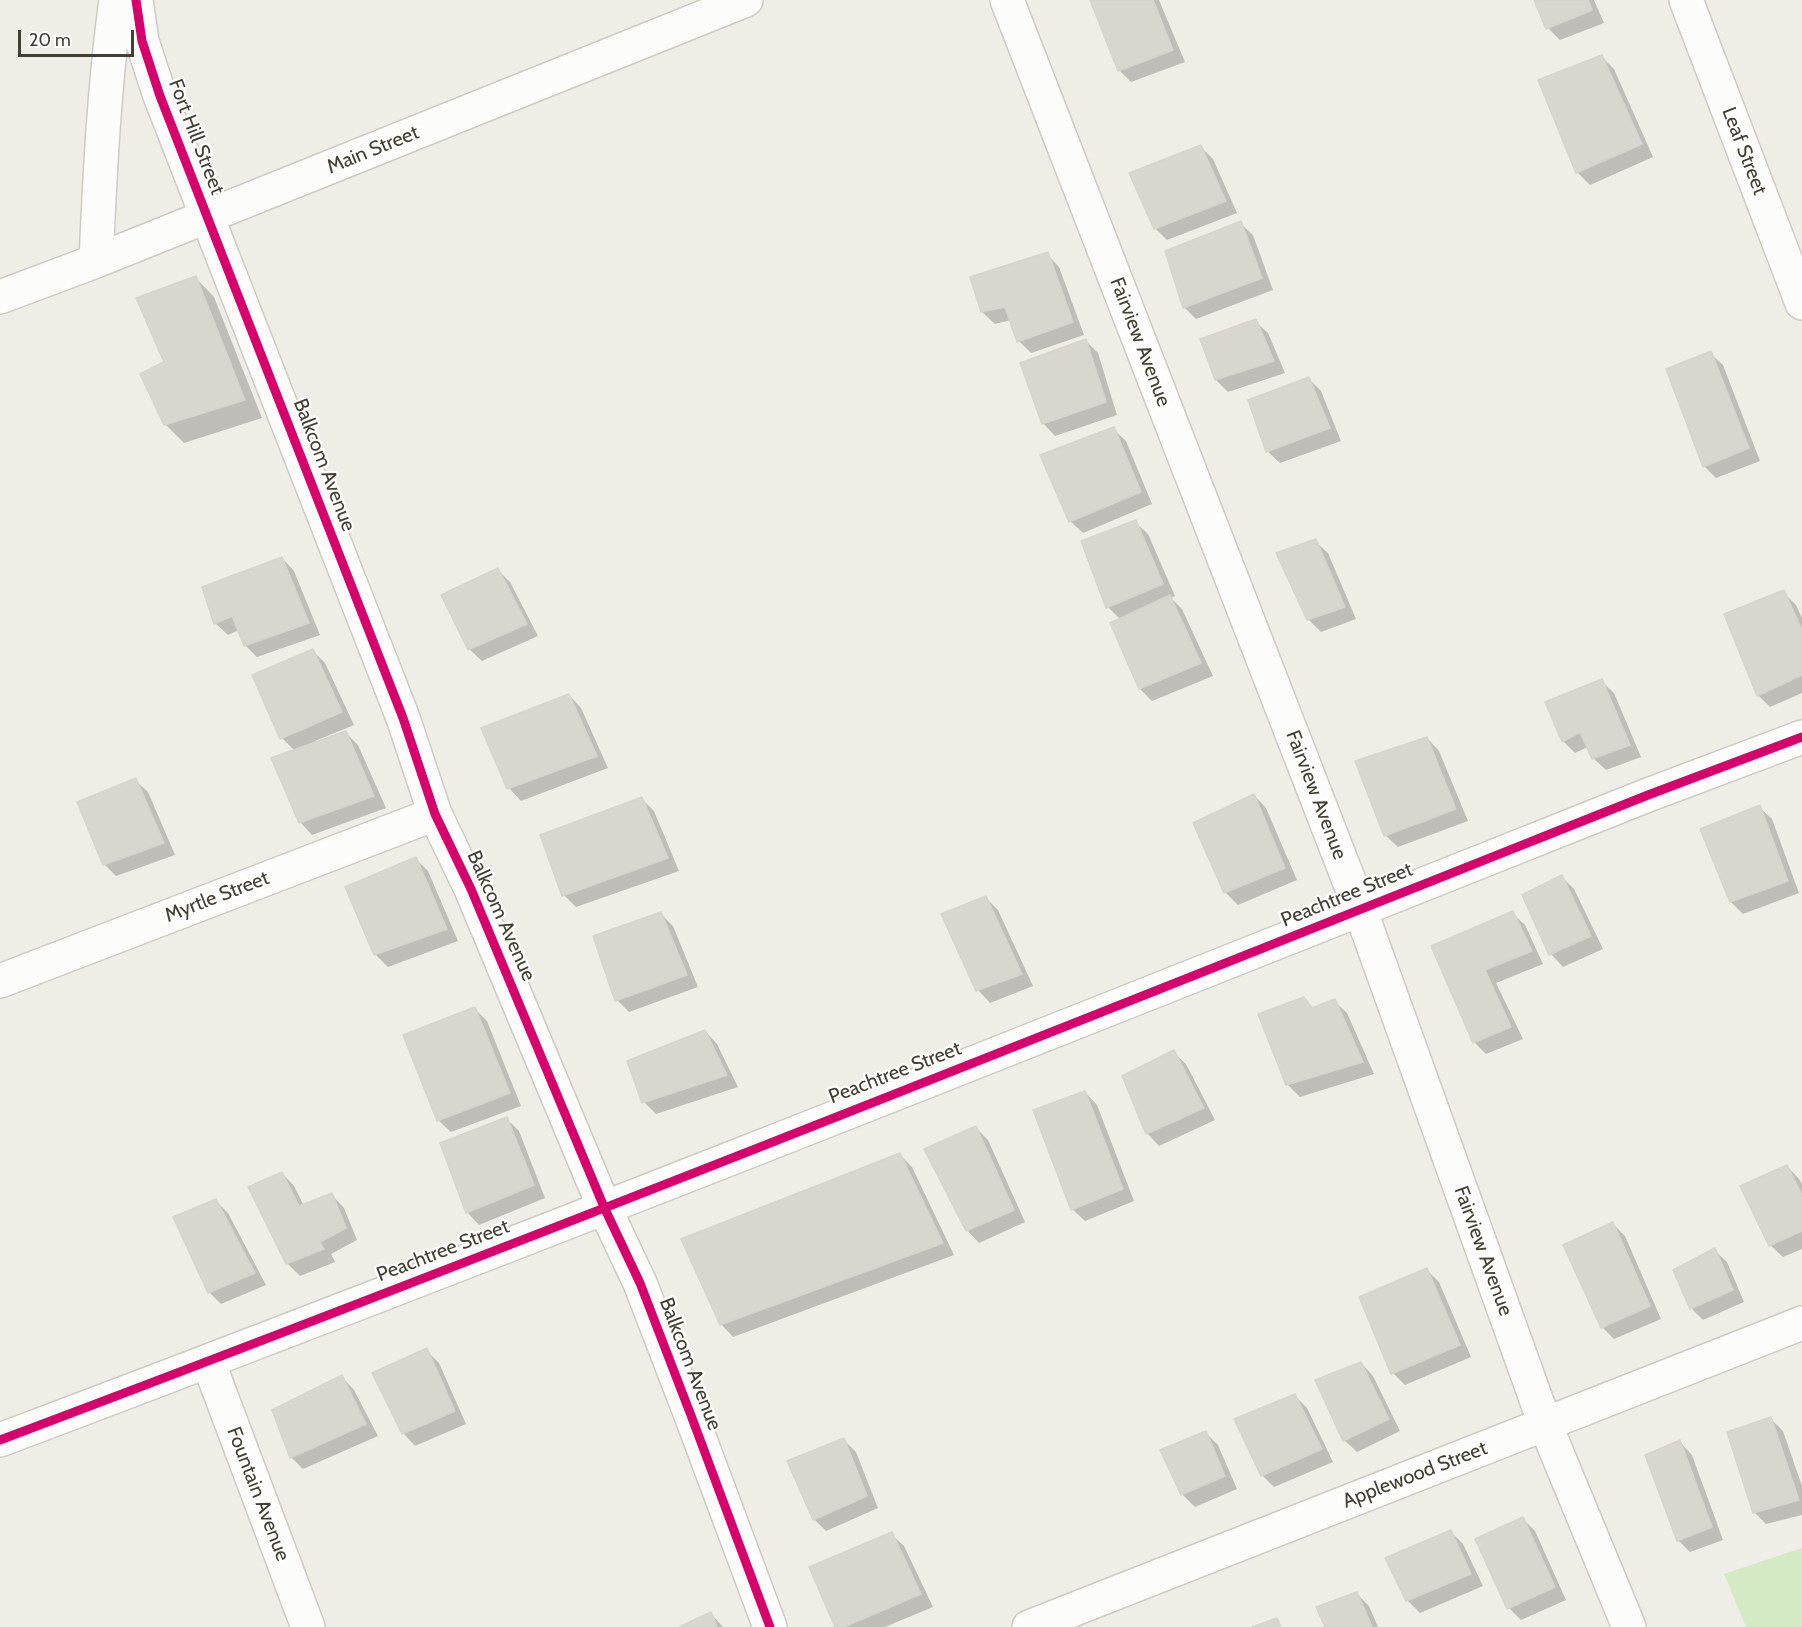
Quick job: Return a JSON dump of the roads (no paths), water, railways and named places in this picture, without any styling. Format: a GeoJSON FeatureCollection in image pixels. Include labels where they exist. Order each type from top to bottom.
{"type":"FeatureCollection","features":[{"type":"Feature","properties":{"kind":"street"},"geometry":{"type":"LineString","coordinates":[[96,261],[103,118],[116,0]]}},
{"type":"Feature","properties":{"kind":"street","name":"Fort Hill Street"},"geometry":{"type":"LineString","coordinates":[[136,0],[142,41],[160,96],[208,216]]}},
{"type":"Feature","properties":{"kind":"street","name":"Main Street"},"geometry":{"type":"LineString","coordinates":[[0,297],[96,261],[746,0]]}},
{"type":"Feature","properties":{"kind":"street","name":"Fairview Avenue"},"geometry":{"type":"LineString","coordinates":[[1007,0],[1360,909],[1545,1424],[1629,1627]]}},
{"type":"Feature","properties":{"kind":"street","name":"Leaf Street"},"geometry":{"type":"LineString","coordinates":[[1686,0],[1802,303]]}},
{"type":"Feature","properties":{"kind":"street","name":"Balkcom Avenue"},"geometry":{"type":"LineString","coordinates":[[208,216],[403,718],[435,814],[471,889],[604,1207],[639,1283],[770,1627]]}},
{"type":"Feature","properties":{"kind":"street","name":"Peachtree Street"},"geometry":{"type":"LineString","coordinates":[[0,1440],[604,1207],[1648,795],[1802,737]]}},
{"type":"Feature","properties":{"kind":"street","name":"Myrtle Street"},"geometry":{"type":"LineString","coordinates":[[0,981],[435,814]]}},
{"type":"Feature","properties":{"kind":"street","name":"Applewood Street"},"geometry":{"type":"LineString","coordinates":[[1029,1627],[1802,1323]]}},
{"type":"Feature","properties":{"kind":"street","name":"Fountain Avenue"},"geometry":{"type":"LineString","coordinates":[[208,1361],[308,1627]]}}]}
